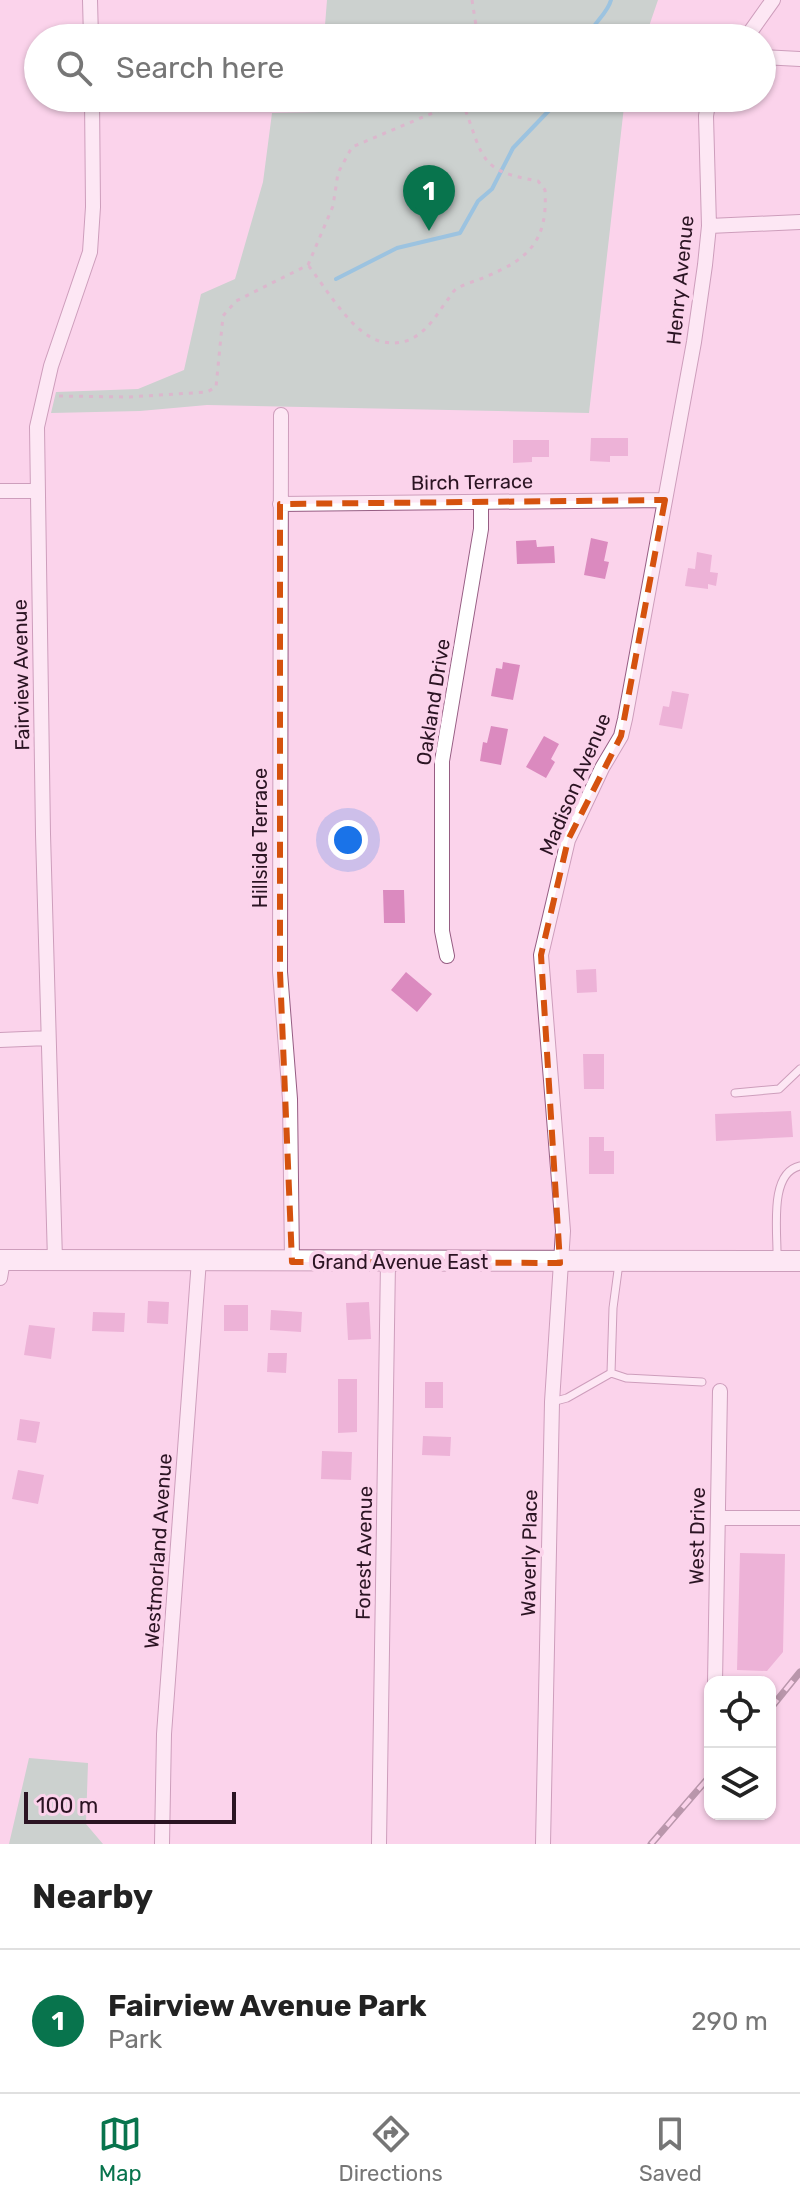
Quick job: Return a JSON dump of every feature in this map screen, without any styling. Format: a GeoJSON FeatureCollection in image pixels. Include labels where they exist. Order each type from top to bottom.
{"type":"FeatureCollection","features":[{"type":"Feature","properties":{"kind":"main road","name":"Grand Avenue East"},"geometry":{"type":"LineString","coordinates":[[1,1266],[55,1260],[800,1261]]}},
{"type":"Feature","properties":{"kind":"street"},"geometry":{"type":"LineString","coordinates":[[90,0],[91,24]]}},
{"type":"Feature","properties":{"kind":"street"},"geometry":{"type":"LineString","coordinates":[[756,24],[773,0]]}},
{"type":"Feature","properties":{"kind":"street"},"geometry":{"type":"LineString","coordinates":[[776,58],[800,59]]}},
{"type":"Feature","properties":{"kind":"street","name":"Fairview Avenue"},"geometry":{"type":"LineString","coordinates":[[55,1260],[37,427],[55,351],[90,252],[92,112]]}},
{"type":"Feature","properties":{"kind":"street","name":"Henry Avenue"},"geometry":{"type":"LineString","coordinates":[[671,465],[694,342],[709,226],[707,112]]}},
{"type":"Feature","properties":{"kind":"street"},"geometry":{"type":"LineString","coordinates":[[709,226],[800,222]]}},
{"type":"Feature","properties":{"kind":"street","name":"Hillside Terrace"},"geometry":{"type":"LineString","coordinates":[[281,415],[280,972],[290,1099],[292,1262]]}},
{"type":"Feature","properties":{"kind":"street","name":"Madison Avenue"},"geometry":{"type":"LineString","coordinates":[[560,1263],[563,1231],[541,955],[568,840],[596,779],[621,736],[671,465]]}},
{"type":"Feature","properties":{"kind":"street"},"geometry":{"type":"LineString","coordinates":[[0,491],[38,491]]}},
{"type":"Feature","properties":{"kind":"street","name":"Birch Terrace"},"geometry":{"type":"LineString","coordinates":[[280,504],[665,500]]}},
{"type":"Feature","properties":{"kind":"street","name":"Oakland Drive"},"geometry":{"type":"LineString","coordinates":[[447,956],[442,931],[442,761],[481,529],[481,503]]}},
{"type":"Feature","properties":{"kind":"street"},"geometry":{"type":"LineString","coordinates":[[0,1040],[48,1038]]}},
{"type":"Feature","properties":{"kind":"street","name":"Westmorland Avenue"},"geometry":{"type":"LineString","coordinates":[[162,1844],[164,1734],[199,1260]]}},
{"type":"Feature","properties":{"kind":"street","name":"Forest Avenue"},"geometry":{"type":"LineString","coordinates":[[379,1844],[388,1262]]}},
{"type":"Feature","properties":{"kind":"street","name":"Waverly Place"},"geometry":{"type":"LineString","coordinates":[[543,1844],[552,1402],[560,1263]]}},
{"type":"Feature","properties":{"kind":"street","name":"West Drive"},"geometry":{"type":"LineString","coordinates":[[715,1676],[720,1391]]}},
{"type":"Feature","properties":{"kind":"street"},"geometry":{"type":"LineString","coordinates":[[718,1518],[800,1518]]}},
{"type":"Feature","properties":{"kind":"lane"},"geometry":{"type":"LineString","coordinates":[[735,1093],[779,1089],[800,1069]]}},
{"type":"Feature","properties":{"kind":"lane"},"geometry":{"type":"LineString","coordinates":[[777,1261],[779,1185],[788,1170],[800,1166]]}},
{"type":"Feature","properties":{"kind":"lane"},"geometry":{"type":"LineString","coordinates":[[611,1373],[619,1262]]}},
{"type":"Feature","properties":{"kind":"lane"},"geometry":{"type":"LineString","coordinates":[[552,1402],[567,1398],[611,1373],[626,1378],[702,1382]]}},
{"type":"Feature","properties":{"kind":"path"},"geometry":{"type":"LineString","coordinates":[[472,0],[476,24]]}},
{"type":"Feature","properties":{"kind":"path"},"geometry":{"type":"LineString","coordinates":[[44,396],[129,397],[207,392],[216,387],[223,316],[236,301],[308,265],[333,206],[338,173],[352,147],[435,112]]}},
{"type":"Feature","properties":{"kind":"path"},"geometry":{"type":"LineString","coordinates":[[308,265],[341,310],[367,336],[381,342],[400,344],[423,334],[455,290],[522,260],[534,246],[541,230],[545,190],[538,181],[507,176],[493,167],[482,156],[466,112]]}},
{"type":"Feature","properties":{"kind":"highlighted area"},"geometry":{"type":"Polygon","coordinates":[[[665,500],[621,736],[568,840],[541,955],[560,1263],[292,1262],[280,972],[280,504],[665,500]]]}},
{"type":"Feature","properties":{"kind":"green space"},"geometry":{"type":"Polygon","coordinates":[[[327,0],[658,0],[650,24],[325,24],[327,0]]]}},
{"type":"Feature","properties":{"kind":"green space"},"geometry":{"type":"Polygon","coordinates":[[[623,112],[589,413],[207,405],[140,411],[51,413],[56,392],[138,389],[184,370],[201,294],[235,279],[263,182],[272,113],[623,112]]]}},
{"type":"Feature","properties":{"kind":"green space"},"geometry":{"type":"Polygon","coordinates":[[[29,1758],[88,1763],[86,1824],[103,1844],[9,1844],[29,1758]]]}},
{"type":"Feature","properties":{"kind":"building"},"geometry":{"type":"Polygon","coordinates":[[[591,438],[628,438],[628,456],[610,456],[610,462],[590,461],[591,438]]]}},
{"type":"Feature","properties":{"kind":"building"},"geometry":{"type":"Polygon","coordinates":[[[513,440],[549,440],[549,457],[532,457],[532,462],[513,463],[513,440]]]}},
{"type":"Feature","properties":{"kind":"building"},"geometry":{"type":"Polygon","coordinates":[[[591,538],[608,542],[604,561],[609,562],[605,579],[584,575],[591,538]]]}},
{"type":"Feature","properties":{"kind":"building"},"geometry":{"type":"Polygon","coordinates":[[[536,540],[537,547],[554,546],[555,563],[517,564],[516,541],[536,540]]]}},
{"type":"Feature","properties":{"kind":"building"},"geometry":{"type":"Polygon","coordinates":[[[697,552],[712,555],[710,572],[718,573],[716,586],[708,584],[708,589],[685,586],[688,568],[695,569],[697,552]]]}},
{"type":"Feature","properties":{"kind":"building"},"geometry":{"type":"Polygon","coordinates":[[[503,662],[520,665],[513,700],[491,696],[496,668],[502,669],[503,662]]]}},
{"type":"Feature","properties":{"kind":"building"},"geometry":{"type":"Polygon","coordinates":[[[672,691],[689,694],[682,729],[659,725],[663,706],[669,707],[672,691]]]}},
{"type":"Feature","properties":{"kind":"building"},"geometry":{"type":"Polygon","coordinates":[[[491,726],[508,729],[501,765],[480,761],[483,742],[487,743],[491,726]]]}},
{"type":"Feature","properties":{"kind":"building"},"geometry":{"type":"Polygon","coordinates":[[[544,736],[559,744],[551,759],[555,762],[546,778],[526,767],[544,736]]]}},
{"type":"Feature","properties":{"kind":"building"},"geometry":{"type":"Polygon","coordinates":[[[383,890],[404,890],[405,923],[384,923],[383,890]]]}},
{"type":"Feature","properties":{"kind":"building"},"geometry":{"type":"Polygon","coordinates":[[[596,969],[597,992],[577,993],[576,970],[596,969]]]}},
{"type":"Feature","properties":{"kind":"building"},"geometry":{"type":"Polygon","coordinates":[[[406,972],[432,994],[417,1012],[391,990],[406,972]]]}},
{"type":"Feature","properties":{"kind":"building"},"geometry":{"type":"Polygon","coordinates":[[[583,1054],[604,1054],[604,1089],[584,1089],[583,1054]]]}},
{"type":"Feature","properties":{"kind":"building"},"geometry":{"type":"Polygon","coordinates":[[[791,1111],[793,1137],[716,1141],[715,1114],[791,1111]]]}},
{"type":"Feature","properties":{"kind":"building"},"geometry":{"type":"Polygon","coordinates":[[[589,1137],[604,1137],[604,1151],[614,1151],[614,1174],[589,1174],[589,1137]]]}},
{"type":"Feature","properties":{"kind":"building"},"geometry":{"type":"Polygon","coordinates":[[[148,1301],[169,1302],[168,1324],[147,1323],[148,1301]]]}},
{"type":"Feature","properties":{"kind":"building"},"geometry":{"type":"Polygon","coordinates":[[[369,1302],[371,1339],[348,1340],[346,1303],[369,1302]]]}},
{"type":"Feature","properties":{"kind":"building"},"geometry":{"type":"Polygon","coordinates":[[[224,1305],[248,1305],[248,1331],[224,1331],[224,1305]]]}},
{"type":"Feature","properties":{"kind":"building"},"geometry":{"type":"Polygon","coordinates":[[[271,1310],[302,1312],[301,1332],[270,1330],[271,1310]]]}},
{"type":"Feature","properties":{"kind":"building"},"geometry":{"type":"Polygon","coordinates":[[[93,1312],[125,1313],[124,1332],[92,1331],[93,1312]]]}},
{"type":"Feature","properties":{"kind":"building"},"geometry":{"type":"Polygon","coordinates":[[[29,1325],[55,1328],[51,1359],[24,1355],[29,1325]]]}},
{"type":"Feature","properties":{"kind":"building"},"geometry":{"type":"Polygon","coordinates":[[[268,1353],[287,1353],[286,1373],[267,1372],[268,1353]]]}},
{"type":"Feature","properties":{"kind":"building"},"geometry":{"type":"Polygon","coordinates":[[[338,1379],[357,1379],[357,1432],[338,1433],[338,1379]]]}},
{"type":"Feature","properties":{"kind":"building"},"geometry":{"type":"Polygon","coordinates":[[[425,1382],[443,1382],[443,1408],[425,1408],[425,1382]]]}},
{"type":"Feature","properties":{"kind":"building"},"geometry":{"type":"Polygon","coordinates":[[[20,1419],[40,1422],[36,1443],[17,1440],[20,1419]]]}},
{"type":"Feature","properties":{"kind":"building"},"geometry":{"type":"Polygon","coordinates":[[[423,1436],[451,1437],[450,1456],[422,1455],[423,1436]]]}},
{"type":"Feature","properties":{"kind":"building"},"geometry":{"type":"Polygon","coordinates":[[[322,1451],[352,1452],[351,1480],[321,1479],[322,1451]]]}},
{"type":"Feature","properties":{"kind":"building"},"geometry":{"type":"Polygon","coordinates":[[[18,1470],[44,1475],[38,1504],[12,1499],[18,1470]]]}},
{"type":"Feature","properties":{"kind":"building"},"geometry":{"type":"Polygon","coordinates":[[[740,1553],[785,1554],[783,1652],[767,1671],[737,1670],[740,1553]]]}},
{"type":"Feature","properties":{"kind":"waterway"},"geometry":{"type":"LineString","coordinates":[[596,24],[611,0]]}},
{"type":"Feature","properties":{"kind":"waterway"},"geometry":{"type":"LineString","coordinates":[[336,279],[397,248],[460,233],[478,201],[492,189],[513,148],[548,112]]}},
{"type":"Feature","properties":{"kind":"railway"},"geometry":{"type":"LineString","coordinates":[[776,1702],[800,1672]]}},
{"type":"Feature","properties":{"kind":"railway"},"geometry":{"type":"LineString","coordinates":[[651,1844],[704,1783]]}},
{"type":"Feature","properties":{"kind":"place","name":"Fairview Avenue Park"},"geometry":{"type":"Point","coordinates":[429,231]}}]}
